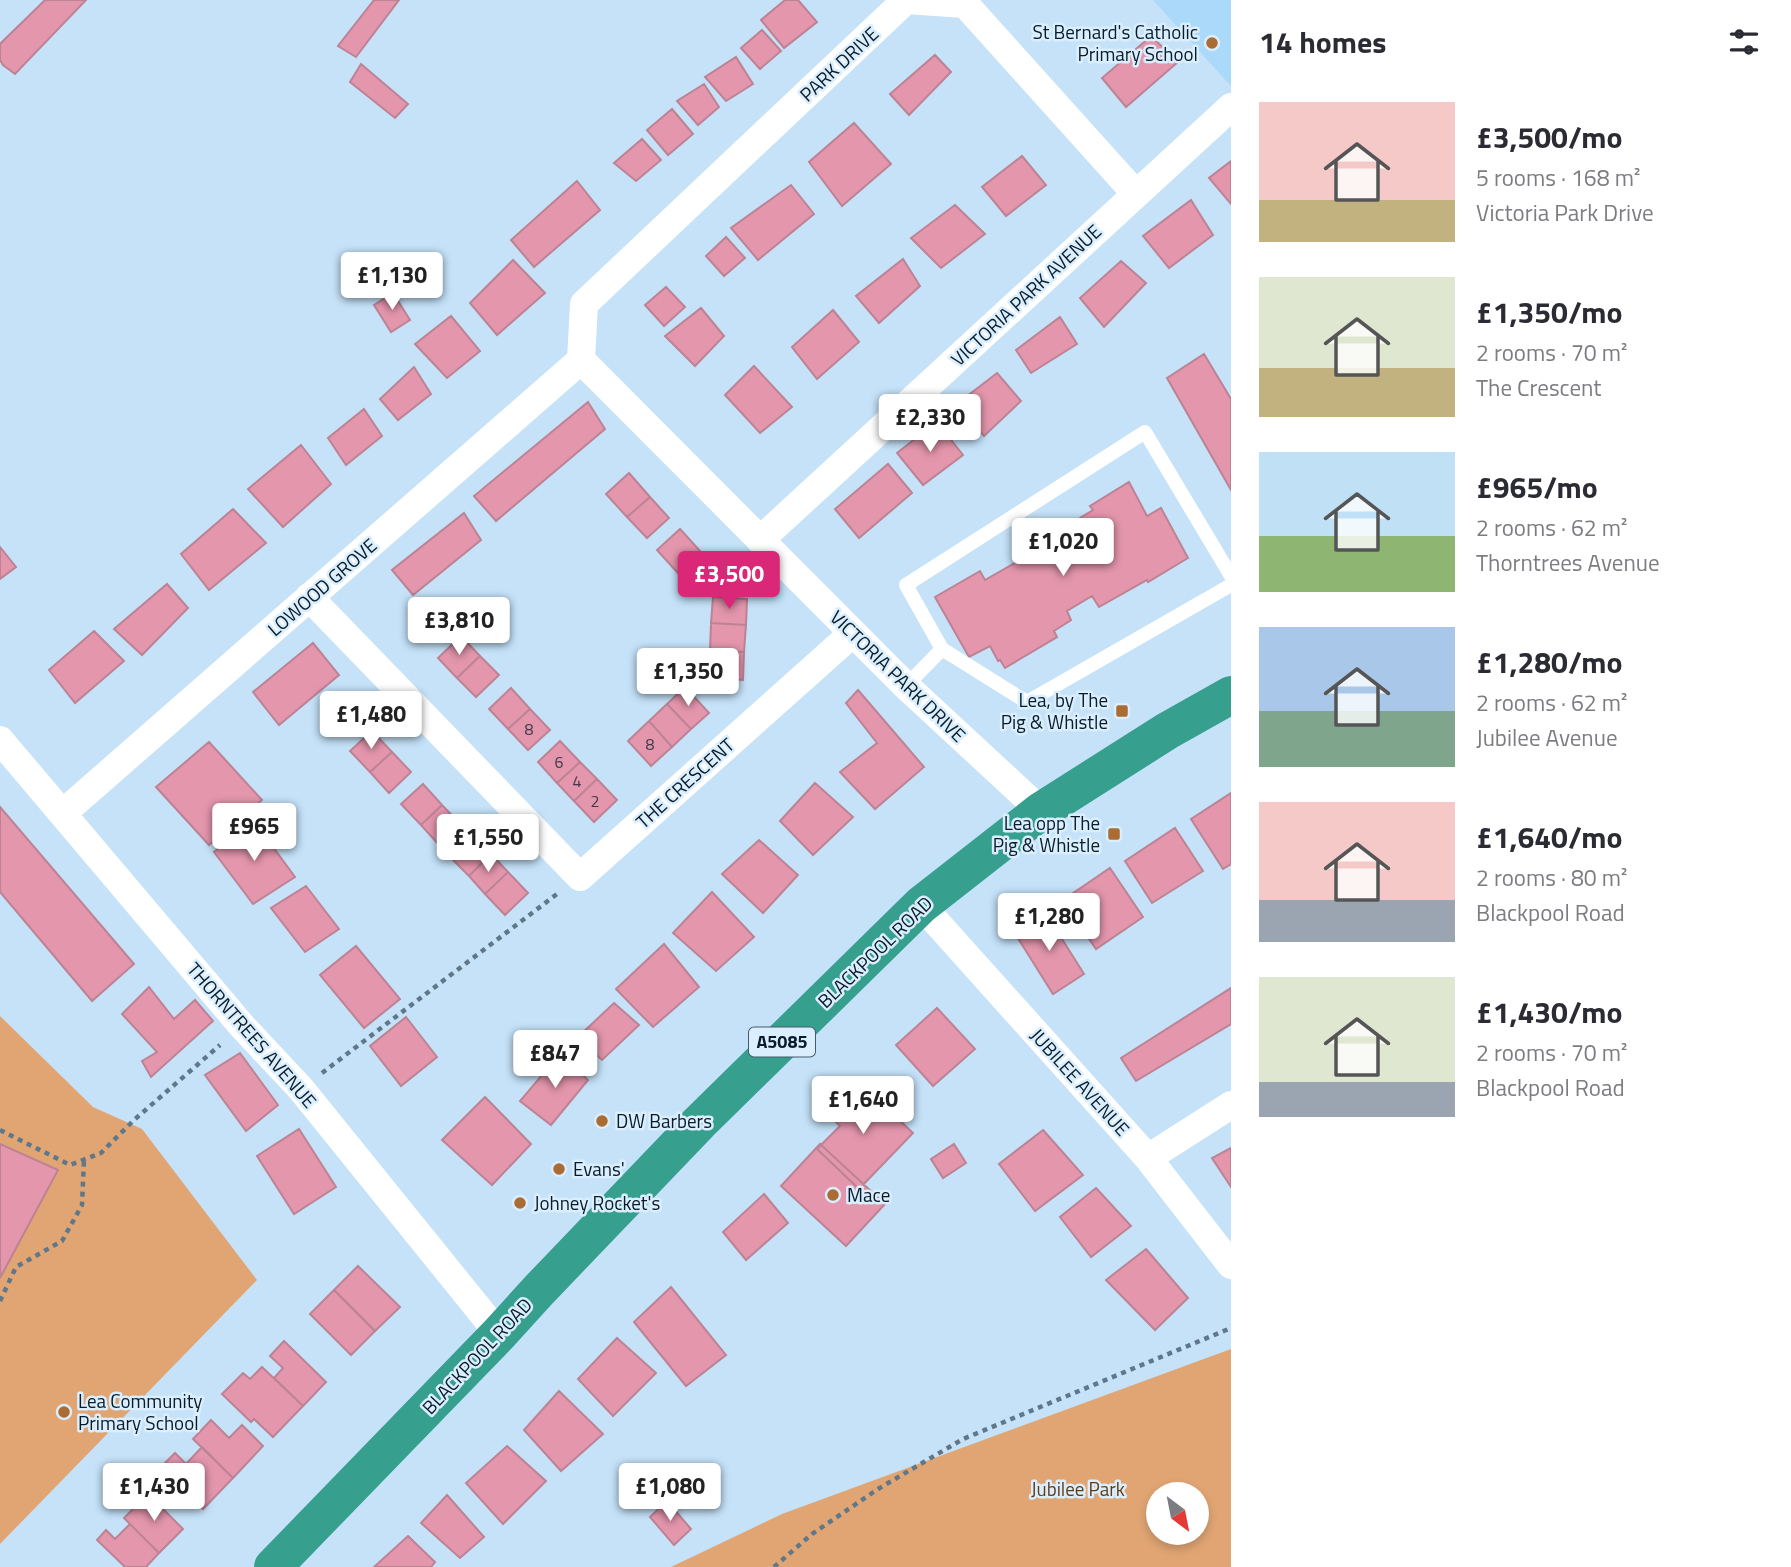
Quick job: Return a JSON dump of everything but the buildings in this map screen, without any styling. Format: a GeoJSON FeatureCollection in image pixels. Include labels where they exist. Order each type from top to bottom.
{"type":"FeatureCollection","features":[{"type":"Feature","properties":{"kind":"highway","name":"BLACKPOOL ROAD"},"geometry":{"type":"LineString","coordinates":[[273,1567],[699,1123],[921,905],[1041,811],[1167,731],[1231,695]]}},
{"type":"Feature","properties":{"kind":"street","name":"PARK DRIVE"},"geometry":{"type":"LineString","coordinates":[[581,360],[584,304],[906,0],[965,4],[1136,194]]}},
{"type":"Feature","properties":{"kind":"street","name":"VICTORIA PARK AVENUE"},"geometry":{"type":"LineString","coordinates":[[760,540],[1231,107]]}},
{"type":"Feature","properties":{"kind":"street","name":"VICTORIA PARK DRIVE"},"geometry":{"type":"LineString","coordinates":[[581,360],[906,686],[1041,811]]}},
{"type":"Feature","properties":{"kind":"street","name":"LOWOOD GROVE"},"geometry":{"type":"LineString","coordinates":[[63,813],[581,360]]}},
{"type":"Feature","properties":{"kind":"street"},"geometry":{"type":"LineString","coordinates":[[309,597],[580,877]]}},
{"type":"Feature","properties":{"kind":"street","name":"THE CRESCENT"},"geometry":{"type":"LineString","coordinates":[[580,877],[853,633]]}},
{"type":"Feature","properties":{"kind":"street","name":"THORNTREES AVENUE"},"geometry":{"type":"LineString","coordinates":[[0,740],[242,1027],[301,1089],[499,1334]]}},
{"type":"Feature","properties":{"kind":"street","name":"JUBILEE AVENUE"},"geometry":{"type":"LineString","coordinates":[[921,905],[1148,1158],[1231,1265]]}},
{"type":"Feature","properties":{"kind":"street"},"geometry":{"type":"LineString","coordinates":[[1148,1158],[1231,1105]]}},
{"type":"Feature","properties":{"kind":"lane"},"geometry":{"type":"LineString","coordinates":[[1231,576],[1145,432],[905,585],[942,649],[1027,702],[1231,585]]}},
{"type":"Feature","properties":{"kind":"lane"},"geometry":{"type":"LineString","coordinates":[[906,686],[942,649]]}},
{"type":"Feature","properties":{"kind":"path"},"geometry":{"type":"LineString","coordinates":[[301,1089],[580,877]]}},
{"type":"Feature","properties":{"kind":"path"},"geometry":{"type":"LineString","coordinates":[[0,1130],[70,1165],[101,1153],[134,1120],[242,1027]]}},
{"type":"Feature","properties":{"kind":"path"},"geometry":{"type":"LineString","coordinates":[[0,1301],[16,1267],[62,1241],[82,1205],[84,1160]]}},
{"type":"Feature","properties":{"kind":"path"},"geometry":{"type":"LineString","coordinates":[[774,1567],[812,1534],[878,1489],[962,1439],[1231,1328]]}},
{"type":"Feature","properties":{"kind":"shaded area","name":"St Bernard's Catholic Primary School"},"geometry":{"type":"Polygon","coordinates":[[[1153,0],[1231,0],[1231,86],[1153,0]]]}},
{"type":"Feature","properties":{"kind":"green space","name":"Lea Community Primary School"},"geometry":{"type":"Polygon","coordinates":[[[0,1016],[93,1107],[142,1129],[257,1280],[0,1544],[0,1278],[57,1170],[0,1144],[0,1016]]]}},
{"type":"Feature","properties":{"kind":"green space","name":"Jubilee Park"},"geometry":{"type":"Polygon","coordinates":[[[1231,1349],[1231,1567],[671,1567],[782,1514],[1231,1349]]]}},
{"type":"Feature","properties":{"kind":"place","name":"St Bernard's Catholic Primary School"},"geometry":{"type":"Point","coordinates":[1212,43]}},
{"type":"Feature","properties":{"kind":"place","name":"Lea, by The Pig & Whistle"},"geometry":{"type":"Point","coordinates":[1122,711]}},
{"type":"Feature","properties":{"kind":"place","name":"Lea opp The Pig & Whistle"},"geometry":{"type":"Point","coordinates":[1114,834]}},
{"type":"Feature","properties":{"kind":"place","name":"DW Barbers"},"geometry":{"type":"Point","coordinates":[602,1121]}},
{"type":"Feature","properties":{"kind":"place","name":"Evans'"},"geometry":{"type":"Point","coordinates":[559,1169]}},
{"type":"Feature","properties":{"kind":"place","name":"Mace"},"geometry":{"type":"Point","coordinates":[833,1195]}},
{"type":"Feature","properties":{"kind":"place","name":"Johney Rocket's"},"geometry":{"type":"Point","coordinates":[520,1203]}},
{"type":"Feature","properties":{"kind":"place","name":"Lea Community Primary School"},"geometry":{"type":"Point","coordinates":[64,1412]}}]}
